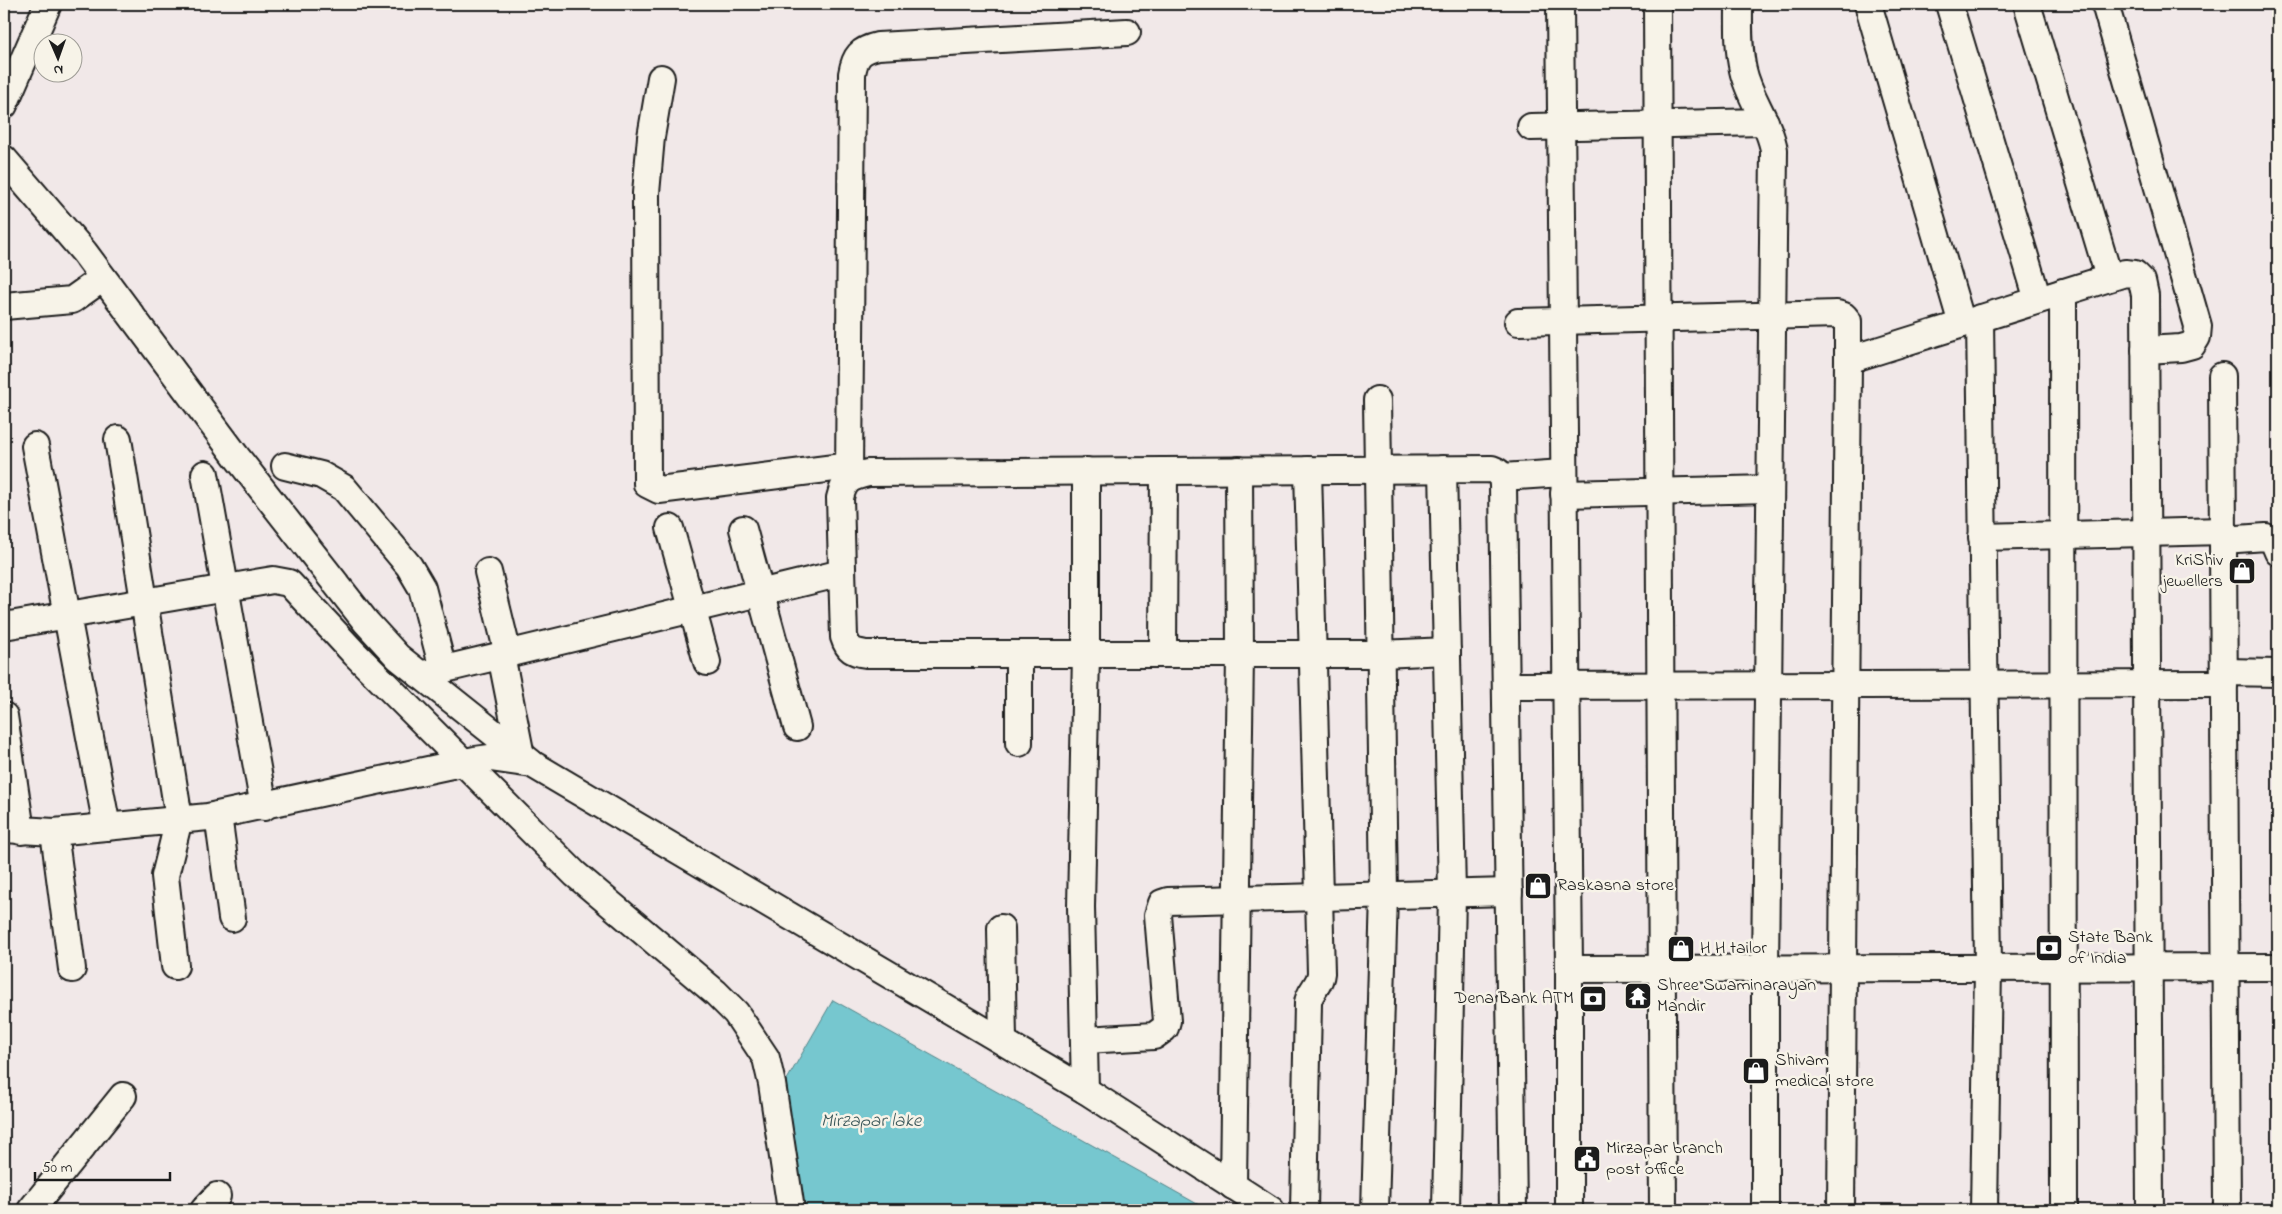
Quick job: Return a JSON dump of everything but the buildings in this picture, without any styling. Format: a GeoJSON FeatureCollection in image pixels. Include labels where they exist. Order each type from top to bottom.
{"type":"FeatureCollection","features":[{"type":"Feature","properties":{"kind":"street"},"geometry":{"type":"LineString","coordinates":[[6,94],[48,4]]}},
{"type":"Feature","properties":{"kind":"street"},"geometry":{"type":"LineString","coordinates":[[1560,4],[1569,969],[1569,1210]]}},
{"type":"Feature","properties":{"kind":"street"},"geometry":{"type":"LineString","coordinates":[[1657,4],[1663,1210]]}},
{"type":"Feature","properties":{"kind":"street"},"geometry":{"type":"LineString","coordinates":[[1739,4],[1743,70],[1771,135],[1774,150],[1765,968],[1765,1210]]}},
{"type":"Feature","properties":{"kind":"street"},"geometry":{"type":"LineString","coordinates":[[1868,4],[1971,321],[1982,538],[1988,968],[1984,1210]]}},
{"type":"Feature","properties":{"kind":"street"},"geometry":{"type":"LineString","coordinates":[[1949,4],[2038,300]]}},
{"type":"Feature","properties":{"kind":"street"},"geometry":{"type":"LineString","coordinates":[[2027,4],[2109,277]]}},
{"type":"Feature","properties":{"kind":"street"},"geometry":{"type":"LineString","coordinates":[[2105,4],[2198,326],[2192,345],[2182,348],[2145,350]]}},
{"type":"Feature","properties":{"kind":"street"},"geometry":{"type":"LineString","coordinates":[[1127,32],[878,46],[863,49],[855,58],[852,74],[849,471],[840,498],[844,637],[847,646],[854,652],[866,654],[1381,654],[1447,651]]}},
{"type":"Feature","properties":{"kind":"street"},"geometry":{"type":"LineString","coordinates":[[661,78],[651,137],[646,192],[647,484],[659,490],[849,471],[868,473],[1443,469],[1492,469],[1498,471],[1502,477],[1513,1210]]}},
{"type":"Feature","properties":{"kind":"street"},"geometry":{"type":"LineString","coordinates":[[1531,127],[1765,122]]}},
{"type":"Feature","properties":{"kind":"street"},"geometry":{"type":"LineString","coordinates":[[4,159],[84,252],[339,591],[398,657],[432,672],[527,760],[1085,1090],[1271,1210]]}},
{"type":"Feature","properties":{"kind":"street"},"geometry":{"type":"LineString","coordinates":[[1848,360],[2109,277],[2135,274],[2142,281],[2145,295],[2150,1210]]}},
{"type":"Feature","properties":{"kind":"street"},"geometry":{"type":"LineString","coordinates":[[4,306],[72,300],[103,278]]}},
{"type":"Feature","properties":{"kind":"street"},"geometry":{"type":"LineString","coordinates":[[2063,292],[2064,1210]]}},
{"type":"Feature","properties":{"kind":"street"},"geometry":{"type":"LineString","coordinates":[[1518,322],[1659,320],[1837,314],[1844,316],[1848,321],[1850,328],[1848,360],[1841,1210]]}},
{"type":"Feature","properties":{"kind":"street"},"geometry":{"type":"LineString","coordinates":[[2222,376],[2227,1210]]}},
{"type":"Feature","properties":{"kind":"street"},"geometry":{"type":"LineString","coordinates":[[1375,1210],[1384,895],[1377,400]]}},
{"type":"Feature","properties":{"kind":"street"},"geometry":{"type":"LineString","coordinates":[[118,439],[179,819],[165,876],[175,966]]}},
{"type":"Feature","properties":{"kind":"street"},"geometry":{"type":"LineString","coordinates":[[35,446],[108,827]]}},
{"type":"Feature","properties":{"kind":"street"},"geometry":{"type":"LineString","coordinates":[[285,466],[327,477],[344,488],[409,566],[422,588],[432,672]]}},
{"type":"Feature","properties":{"kind":"street"},"geometry":{"type":"LineString","coordinates":[[1443,469],[1452,893],[1446,1210]]}},
{"type":"Feature","properties":{"kind":"street"},"geometry":{"type":"LineString","coordinates":[[1233,1186],[1240,654],[1239,470]]}},
{"type":"Feature","properties":{"kind":"street"},"geometry":{"type":"LineString","coordinates":[[1304,1210],[1308,996],[1320,980],[1308,470]]}},
{"type":"Feature","properties":{"kind":"street"},"geometry":{"type":"LineString","coordinates":[[1085,1090],[1081,907],[1086,654],[1086,471]]}},
{"type":"Feature","properties":{"kind":"street"},"geometry":{"type":"LineString","coordinates":[[1163,654],[1164,471]]}},
{"type":"Feature","properties":{"kind":"street"},"geometry":{"type":"LineString","coordinates":[[205,474],[264,806]]}},
{"type":"Feature","properties":{"kind":"street"},"geometry":{"type":"LineString","coordinates":[[1502,477],[1660,492],[1770,489]]}},
{"type":"Feature","properties":{"kind":"street"},"geometry":{"type":"LineString","coordinates":[[670,528],[707,662]]}},
{"type":"Feature","properties":{"kind":"street"},"geometry":{"type":"LineString","coordinates":[[743,530],[797,727]]}},
{"type":"Feature","properties":{"kind":"street"},"geometry":{"type":"LineString","coordinates":[[1982,538],[2146,533],[2266,537],[2273,540],[2278,552]]}},
{"type":"Feature","properties":{"kind":"street"},"geometry":{"type":"LineString","coordinates":[[488,572],[527,760]]}},
{"type":"Feature","properties":{"kind":"street"},"geometry":{"type":"LineString","coordinates":[[432,672],[842,573]]}},
{"type":"Feature","properties":{"kind":"street"},"geometry":{"type":"LineString","coordinates":[[4,626],[226,590],[273,580],[289,583],[355,654],[575,874],[716,993],[736,1013],[766,1058],[772,1084],[791,1210]]}},
{"type":"Feature","properties":{"kind":"street"},"geometry":{"type":"LineString","coordinates":[[1019,654],[1019,744]]}},
{"type":"Feature","properties":{"kind":"street"},"geometry":{"type":"LineString","coordinates":[[1506,686],[2147,684],[2278,673]]}},
{"type":"Feature","properties":{"kind":"street"},"geometry":{"type":"LineString","coordinates":[[4,716],[12,830],[54,832],[218,815],[462,762],[490,758],[527,760]]}},
{"type":"Feature","properties":{"kind":"street"},"geometry":{"type":"LineString","coordinates":[[218,815],[232,918]]}},
{"type":"Feature","properties":{"kind":"street"},"geometry":{"type":"LineString","coordinates":[[54,832],[72,969]]}},
{"type":"Feature","properties":{"kind":"street"},"geometry":{"type":"LineString","coordinates":[[1085,1040],[1154,1036],[1166,1028],[1158,915],[1162,902],[1509,892]]}},
{"type":"Feature","properties":{"kind":"street"},"geometry":{"type":"LineString","coordinates":[[1001,928],[1003,1041]]}},
{"type":"Feature","properties":{"kind":"street"},"geometry":{"type":"LineString","coordinates":[[1569,969],[2278,967]]}},
{"type":"Feature","properties":{"kind":"street"},"geometry":{"type":"LineString","coordinates":[[31,1210],[124,1096]]}},
{"type":"Feature","properties":{"kind":"water","name":"Mirzapar lake"},"geometry":{"type":"Polygon","coordinates":[[[833,1000],[1208,1210],[795,1210],[777,1097],[833,1000]]]}},
{"type":"Feature","properties":{"kind":"place","name":"KriShiv jewellers"},"geometry":{"type":"Point","coordinates":[2242,571]}},
{"type":"Feature","properties":{"kind":"place","name":"Raskasna store"},"geometry":{"type":"Point","coordinates":[1538,886]}},
{"type":"Feature","properties":{"kind":"place","name":"State Bank of India"},"geometry":{"type":"Point","coordinates":[2049,948]}},
{"type":"Feature","properties":{"kind":"place","name":"H H tailor"},"geometry":{"type":"Point","coordinates":[1681,949]}},
{"type":"Feature","properties":{"kind":"place","name":"Shree Swaminarayan Mandir"},"geometry":{"type":"Point","coordinates":[1638,996]}},
{"type":"Feature","properties":{"kind":"place","name":"Dena Bank ATM"},"geometry":{"type":"Point","coordinates":[1593,999]}},
{"type":"Feature","properties":{"kind":"place","name":"Shivam medical store"},"geometry":{"type":"Point","coordinates":[1756,1071]}},
{"type":"Feature","properties":{"kind":"place","name":"Mirzapar branch post office"},"geometry":{"type":"Point","coordinates":[1587,1159]}}]}
